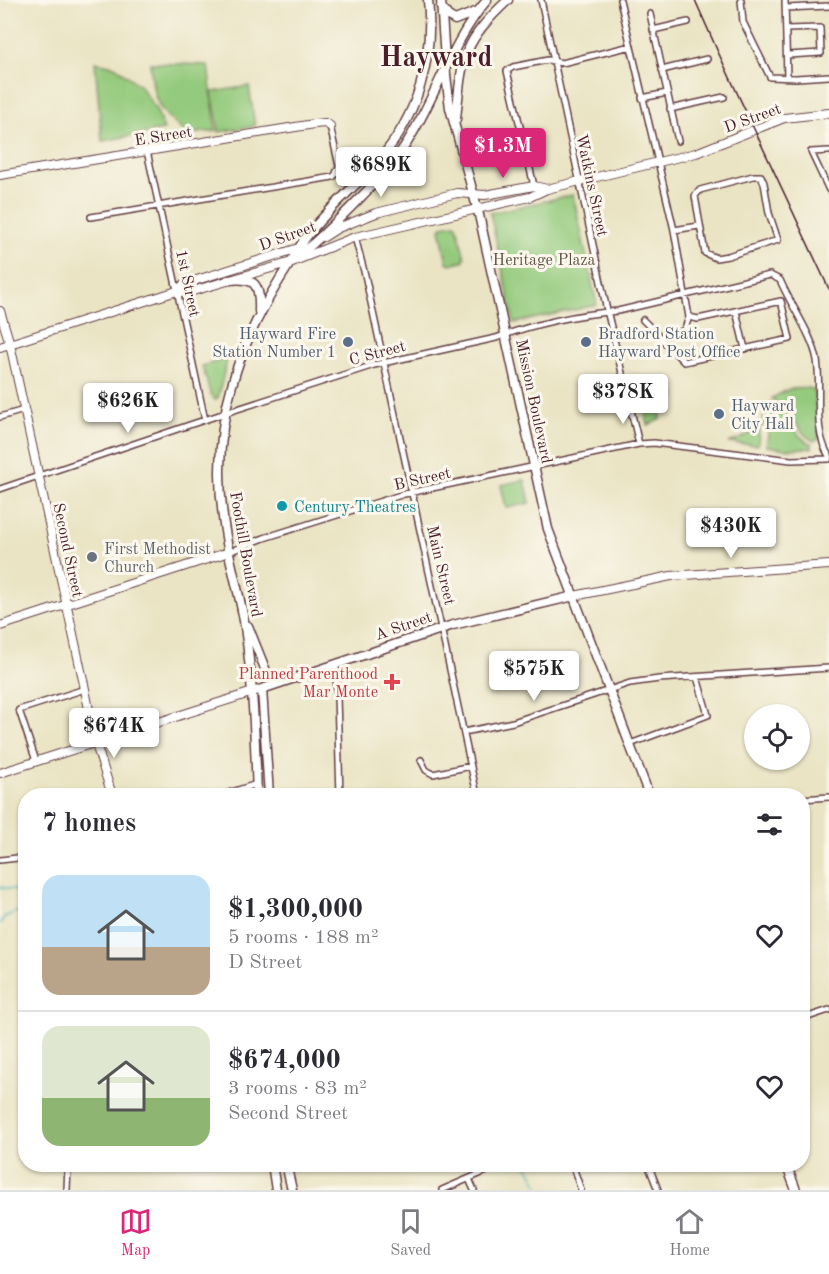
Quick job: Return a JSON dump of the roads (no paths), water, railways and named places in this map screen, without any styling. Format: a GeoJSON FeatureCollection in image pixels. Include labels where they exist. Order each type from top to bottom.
{"type":"FeatureCollection","features":[{"type":"Feature","properties":{"kind":"main road","name":"Foothill Boulevard"},"geometry":{"type":"LineString","coordinates":[[257,788],[252,692],[241,609],[222,514],[221,449],[225,413],[239,360],[259,314],[292,262],[298,248],[392,143],[409,115],[421,85],[428,52],[430,26],[428,0]]}},
{"type":"Feature","properties":{"kind":"main road","name":"Foothill Boulevard"},"geometry":{"type":"LineString","coordinates":[[292,262],[320,240],[401,152],[464,32],[487,0]]}},
{"type":"Feature","properties":{"kind":"main road"},"geometry":{"type":"LineString","coordinates":[[455,128],[461,70],[468,48],[481,27],[508,0]]}},
{"type":"Feature","properties":{"kind":"main road"},"geometry":{"type":"LineString","coordinates":[[441,4],[448,16],[457,20],[478,10]]}},
{"type":"Feature","properties":{"kind":"main road","name":"Mission Boulevard"},"geometry":{"type":"LineString","coordinates":[[441,4],[445,68],[455,128],[477,209],[548,530],[646,788]]}},
{"type":"Feature","properties":{"kind":"main road","name":"D Street"},"geometry":{"type":"LineString","coordinates":[[177,291],[186,293],[292,262],[354,237],[530,197],[547,189],[697,152],[784,118],[829,113]]}},
{"type":"Feature","properties":{"kind":"main road","name":"E Street"},"geometry":{"type":"LineString","coordinates":[[0,175],[319,123],[330,126]]}},
{"type":"Feature","properties":{"kind":"main road"},"geometry":{"type":"LineString","coordinates":[[338,172],[346,175],[368,171]]}},
{"type":"Feature","properties":{"kind":"main road","name":"D Street"},"geometry":{"type":"LineString","coordinates":[[0,347],[177,291],[184,284],[298,248],[320,240],[338,228],[387,209],[461,193],[485,195],[534,186],[547,189]]}},
{"type":"Feature","properties":{"kind":"main road"},"geometry":{"type":"LineString","coordinates":[[228,280],[242,279],[255,284],[259,291],[259,314]]}},
{"type":"Feature","properties":{"kind":"main road","name":"Second Street"},"geometry":{"type":"LineString","coordinates":[[0,311],[10,344],[95,741],[110,788]]}},
{"type":"Feature","properties":{"kind":"main road","name":"B Street"},"geometry":{"type":"LineString","coordinates":[[0,626],[229,552]]}},
{"type":"Feature","properties":{"kind":"main road","name":"A Street"},"geometry":{"type":"LineString","coordinates":[[0,772],[252,692],[442,628],[574,596],[670,576],[829,565]]}},
{"type":"Feature","properties":{"kind":"main road"},"geometry":{"type":"LineString","coordinates":[[241,609],[268,676],[278,683]]}},
{"type":"Feature","properties":{"kind":"main road"},"geometry":{"type":"LineString","coordinates":[[262,688],[269,788]]}},
{"type":"Feature","properties":{"kind":"main road"},"geometry":{"type":"LineString","coordinates":[[273,1172],[276,1190]]}},
{"type":"Feature","properties":{"kind":"main road"},"geometry":{"type":"LineString","coordinates":[[288,1172],[292,1190]]}},
{"type":"Feature","properties":{"kind":"main road"},"geometry":{"type":"LineString","coordinates":[[789,1172],[796,1190]]}},
{"type":"Feature","properties":{"kind":"street","name":"Watkins Street"},"geometry":{"type":"LineString","coordinates":[[541,0],[607,312],[639,444]]}},
{"type":"Feature","properties":{"kind":"street"},"geometry":{"type":"LineString","coordinates":[[620,0],[674,230],[689,317],[684,331],[669,334],[662,340]]}},
{"type":"Feature","properties":{"kind":"street"},"geometry":{"type":"LineString","coordinates":[[741,0],[742,22],[770,77],[829,76]]}},
{"type":"Feature","properties":{"kind":"street"},"geometry":{"type":"LineString","coordinates":[[785,0],[787,78]]}},
{"type":"Feature","properties":{"kind":"street"},"geometry":{"type":"LineString","coordinates":[[804,0],[805,7]]}},
{"type":"Feature","properties":{"kind":"street"},"geometry":{"type":"LineString","coordinates":[[786,9],[829,6]]}},
{"type":"Feature","properties":{"kind":"street"},"geometry":{"type":"LineString","coordinates":[[650,14],[678,141]]}},
{"type":"Feature","properties":{"kind":"street"},"geometry":{"type":"LineString","coordinates":[[653,30],[688,22]]}},
{"type":"Feature","properties":{"kind":"street"},"geometry":{"type":"LineString","coordinates":[[786,29],[820,28],[821,53],[788,55]]}},
{"type":"Feature","properties":{"kind":"street"},"geometry":{"type":"LineString","coordinates":[[534,186],[507,71],[513,67],[548,60],[562,63],[631,46]]}},
{"type":"Feature","properties":{"kind":"street"},"geometry":{"type":"LineString","coordinates":[[662,70],[707,59]]}},
{"type":"Feature","properties":{"kind":"street"},"geometry":{"type":"LineString","coordinates":[[642,98],[667,93]]}},
{"type":"Feature","properties":{"kind":"street"},"geometry":{"type":"LineString","coordinates":[[670,109],[724,97]]}},
{"type":"Feature","properties":{"kind":"street"},"geometry":{"type":"LineString","coordinates":[[91,217],[300,182],[326,180],[338,172],[339,166],[330,126]]}},
{"type":"Feature","properties":{"kind":"street","name":"1st Street"},"geometry":{"type":"LineString","coordinates":[[147,151],[205,420]]}},
{"type":"Feature","properties":{"kind":"street"},"geometry":{"type":"LineString","coordinates":[[829,151],[812,152],[829,190]]}},
{"type":"Feature","properties":{"kind":"street"},"geometry":{"type":"LineString","coordinates":[[761,176],[778,240],[716,258],[705,253],[699,226],[695,196],[700,190],[733,180],[761,176]]}},
{"type":"Feature","properties":{"kind":"street"},"geometry":{"type":"LineString","coordinates":[[674,230],[699,226]]}},
{"type":"Feature","properties":{"kind":"street","name":"Main Street"},"geometry":{"type":"LineString","coordinates":[[354,237],[365,276],[476,788]]}},
{"type":"Feature","properties":{"kind":"street","name":"C Street"},"geometry":{"type":"LineString","coordinates":[[0,489],[225,413],[384,363],[515,331],[771,275],[780,280],[817,359],[821,433],[829,457]]}},
{"type":"Feature","properties":{"kind":"street"},"geometry":{"type":"LineString","coordinates":[[643,320],[684,362],[790,339],[782,302],[699,319],[689,317]]}},
{"type":"Feature","properties":{"kind":"street"},"geometry":{"type":"LineString","coordinates":[[736,311],[745,349]]}},
{"type":"Feature","properties":{"kind":"street"},"geometry":{"type":"LineString","coordinates":[[0,417],[24,410]]}},
{"type":"Feature","properties":{"kind":"street","name":"B Street"},"geometry":{"type":"LineString","coordinates":[[229,552],[264,538],[412,492],[639,444],[654,443],[791,460],[829,457]]}},
{"type":"Feature","properties":{"kind":"street"},"geometry":{"type":"LineString","coordinates":[[336,664],[340,788]]}},
{"type":"Feature","properties":{"kind":"street"},"geometry":{"type":"LineString","coordinates":[[464,732],[513,722],[630,683],[829,668]]}},
{"type":"Feature","properties":{"kind":"street"},"geometry":{"type":"LineString","coordinates":[[630,744],[708,716],[697,677]]}},
{"type":"Feature","properties":{"kind":"street"},"geometry":{"type":"LineString","coordinates":[[36,760],[19,710],[85,688]]}},
{"type":"Feature","properties":{"kind":"street"},"geometry":{"type":"LineString","coordinates":[[421,760],[426,770],[433,774],[471,766]]}},
{"type":"Feature","properties":{"kind":"street"},"geometry":{"type":"LineString","coordinates":[[244,788],[257,784]]}},
{"type":"Feature","properties":{"kind":"street"},"geometry":{"type":"LineString","coordinates":[[810,798],[829,797]]}},
{"type":"Feature","properties":{"kind":"street"},"geometry":{"type":"LineString","coordinates":[[0,860],[18,858]]}},
{"type":"Feature","properties":{"kind":"street"},"geometry":{"type":"LineString","coordinates":[[810,1016],[829,1010]]}},
{"type":"Feature","properties":{"kind":"street"},"geometry":{"type":"LineString","coordinates":[[68,1172],[68,1190]]}},
{"type":"Feature","properties":{"kind":"street"},"geometry":{"type":"LineString","coordinates":[[442,1190],[485,1172]]}},
{"type":"Feature","properties":{"kind":"street"},"geometry":{"type":"LineString","coordinates":[[575,1172],[581,1190]]}},
{"type":"Feature","properties":{"kind":"street"},"geometry":{"type":"LineString","coordinates":[[651,1172],[658,1190]]}},
{"type":"Feature","properties":{"kind":"street"},"geometry":{"type":"LineString","coordinates":[[469,1179],[474,1190]]}},
{"type":"Feature","properties":{"kind":"waterway"},"geometry":{"type":"LineString","coordinates":[[0,887],[18,890]]}},
{"type":"Feature","properties":{"kind":"waterway"},"geometry":{"type":"LineString","coordinates":[[0,924],[4,917],[18,911]]}},
{"type":"Feature","properties":{"kind":"waterway"},"geometry":{"type":"LineString","coordinates":[[531,1172],[540,1190]]}},
{"type":"Feature","properties":{"kind":"railway"},"geometry":{"type":"LineString","coordinates":[[695,0],[829,289]]}},
{"type":"Feature","properties":{"kind":"place","name":"Hayward Fire Station Number 1"},"geometry":{"type":"Point","coordinates":[348,342]}},
{"type":"Feature","properties":{"kind":"place","name":"Bradford Station Hayward Post Office"},"geometry":{"type":"Point","coordinates":[586,342]}},
{"type":"Feature","properties":{"kind":"place","name":"Hayward City Hall"},"geometry":{"type":"Point","coordinates":[719,414]}},
{"type":"Feature","properties":{"kind":"place","name":"Century Theatres"},"geometry":{"type":"Point","coordinates":[282,506]}},
{"type":"Feature","properties":{"kind":"place","name":"First Methodist Church"},"geometry":{"type":"Point","coordinates":[92,557]}},
{"type":"Feature","properties":{"kind":"place","name":"Planned Parenthood Mar Monte"},"geometry":{"type":"Point","coordinates":[392,682]}},
{"type":"Feature","properties":{"kind":"district","name":"Hayward"},"geometry":{"type":"Point","coordinates":[436,56]}},
{"type":"Feature","properties":{"kind":"park label","name":"Heritage Plaza"},"geometry":{"type":"Point","coordinates":[544,259]}}]}
